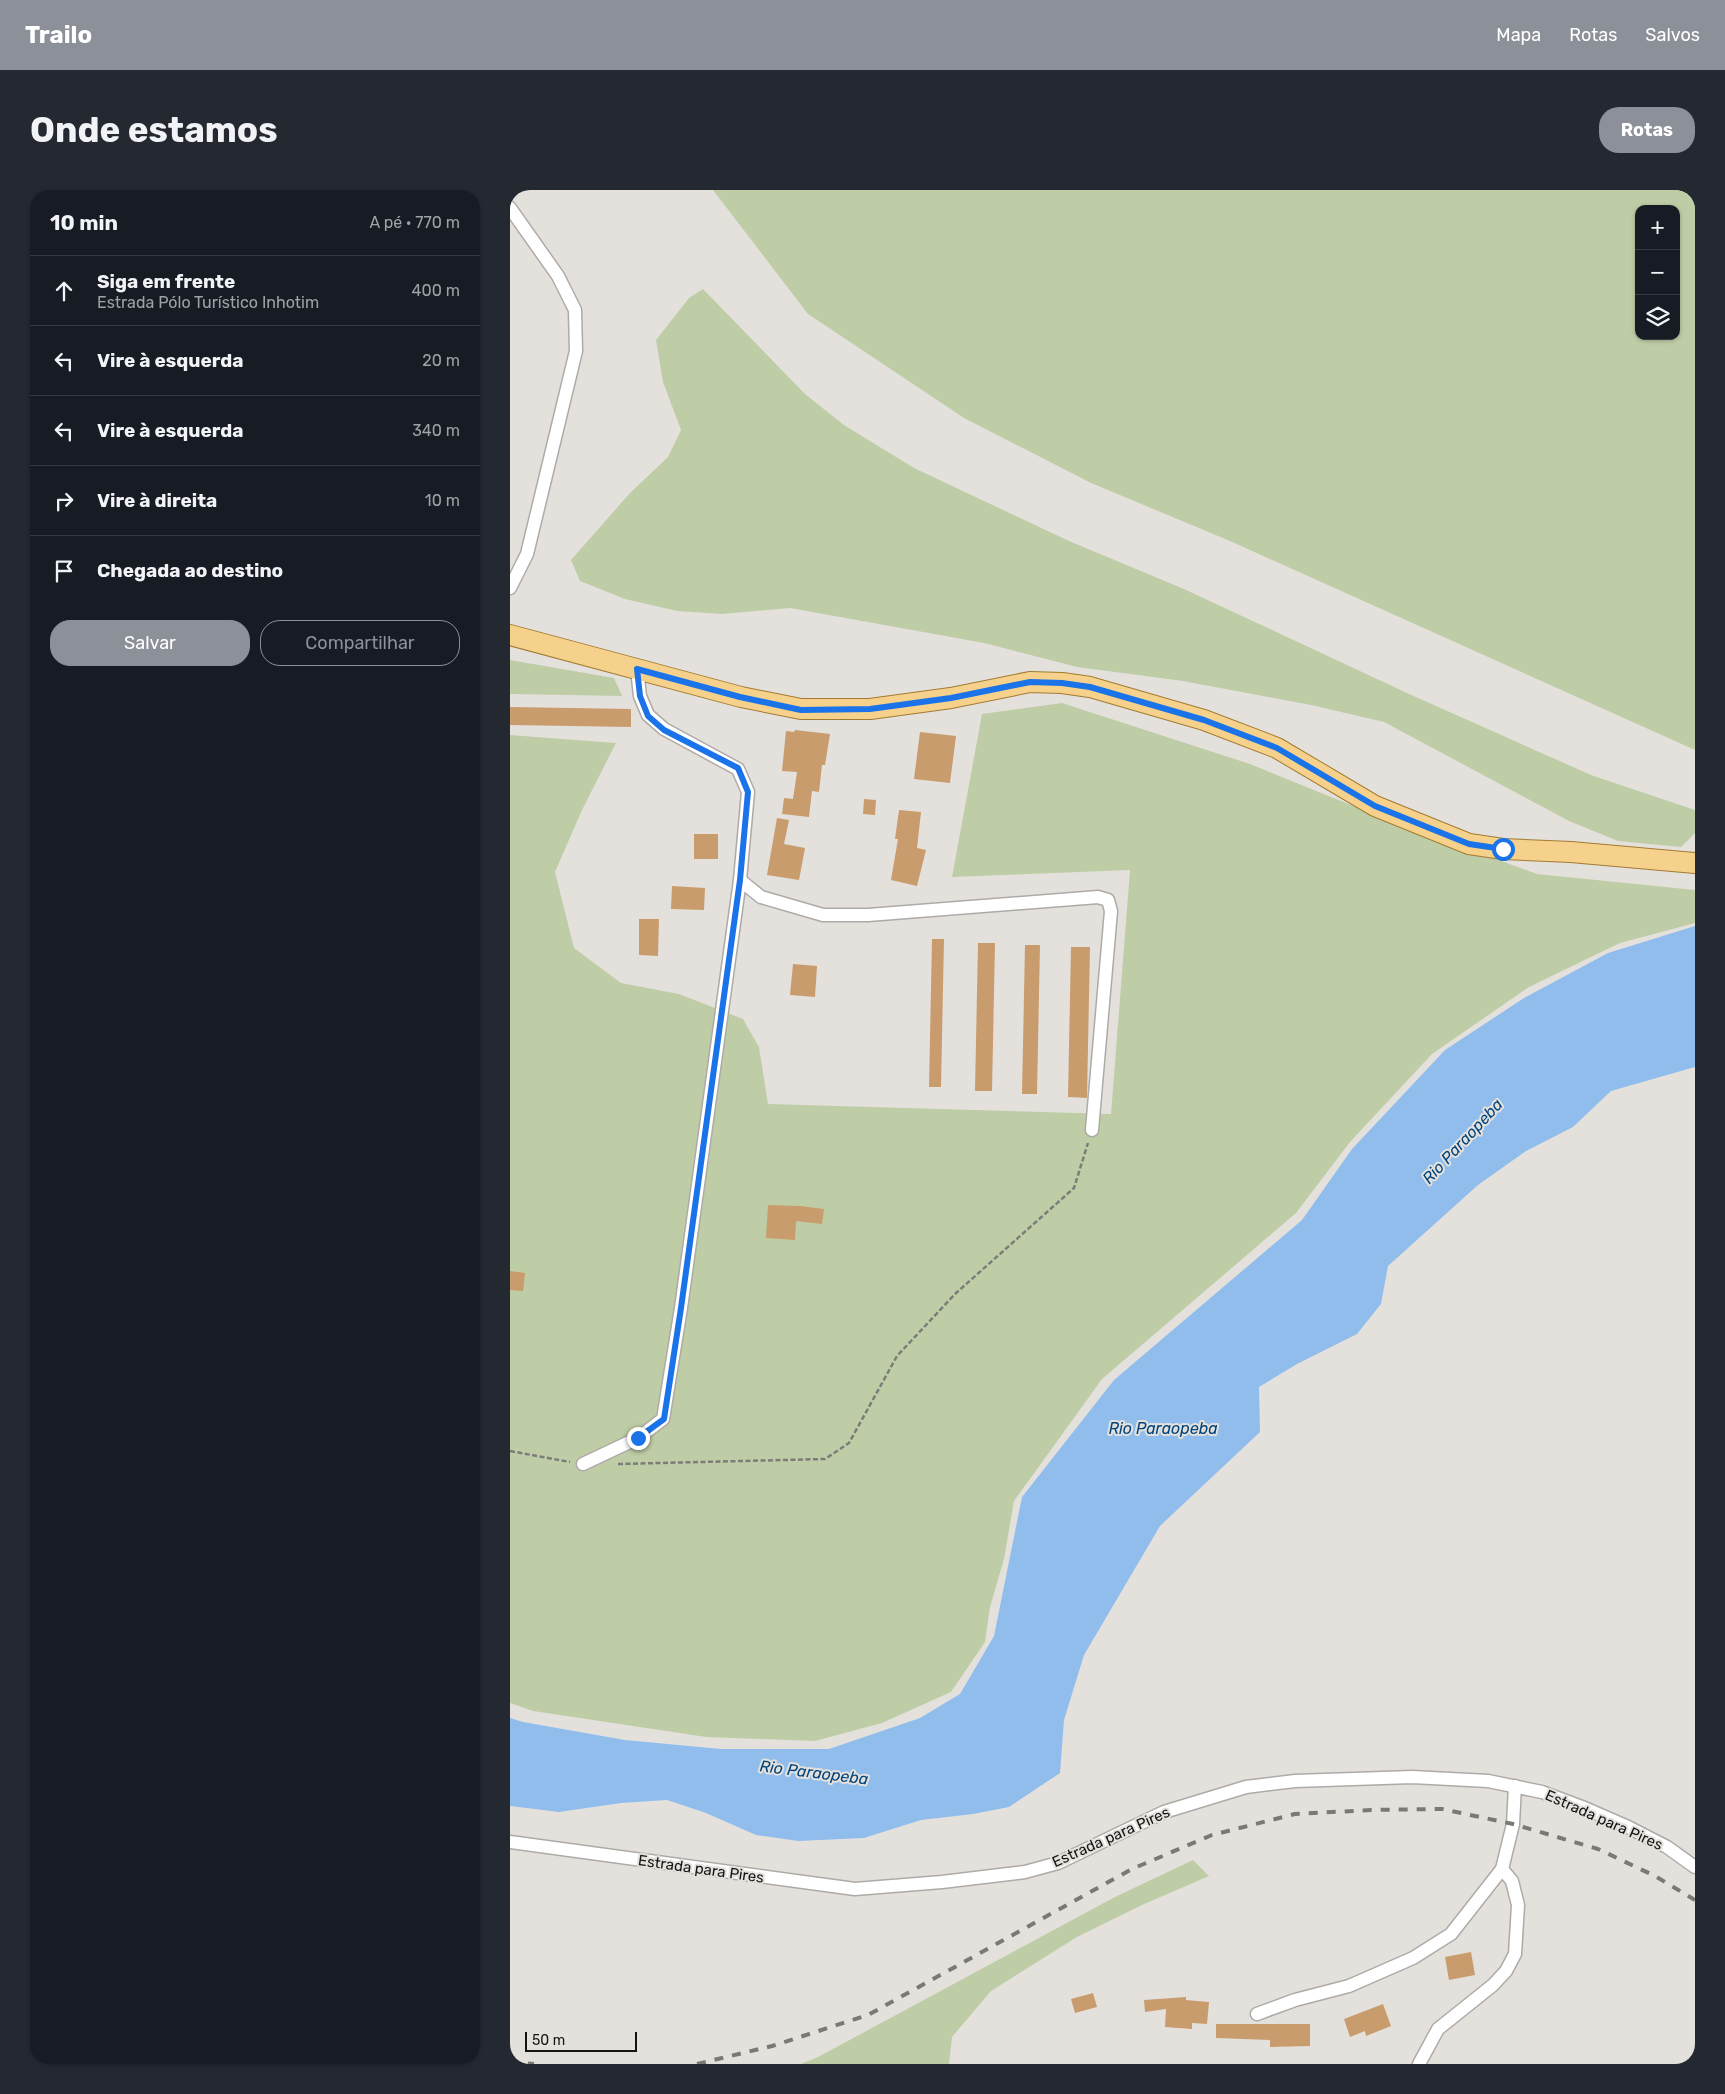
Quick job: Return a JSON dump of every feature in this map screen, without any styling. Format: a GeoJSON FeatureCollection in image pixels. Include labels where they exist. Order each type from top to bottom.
{"type":"FeatureCollection","features":[{"type":"Feature","properties":{"kind":"main road"},"geometry":{"type":"LineString","coordinates":[[510,635],[740,697],[801,710],[870,709],[951,698],[1030,682],[1062,683],[1090,687],[1204,720],[1277,748],[1375,806],[1469,844],[1503,849],[1571,852],[1695,863]]}},
{"type":"Feature","properties":{"kind":"street"},"geometry":{"type":"LineString","coordinates":[[510,208],[558,276],[574,310],[576,351],[527,554],[510,588]]}},
{"type":"Feature","properties":{"kind":"street"},"geometry":{"type":"LineString","coordinates":[[583,1464],[638,1438],[664,1419],[740,880],[748,792],[738,768],[664,730],[648,716],[640,696],[637,669]]}},
{"type":"Feature","properties":{"kind":"street"},"geometry":{"type":"LineString","coordinates":[[740,880],[761,896],[823,915],[868,915],[1098,897],[1108,900],[1112,911],[1092,1130]]}},
{"type":"Feature","properties":{"kind":"street","name":"Estrada para Pires"},"geometry":{"type":"LineString","coordinates":[[510,1842],[855,1889],[942,1882],[1025,1872],[1058,1863],[1164,1812],[1246,1788],[1295,1781],[1403,1778],[1488,1781],[1542,1792],[1628,1827],[1667,1847],[1695,1867]]}},
{"type":"Feature","properties":{"kind":"street"},"geometry":{"type":"LineString","coordinates":[[1257,2014],[1295,2000],[1349,1986],[1413,1958],[1451,1934],[1502,1869],[1513,1824],[1516,1786]]}},
{"type":"Feature","properties":{"kind":"street"},"geometry":{"type":"LineString","coordinates":[[1419,2064],[1438,2029],[1493,1985],[1506,1971],[1514,1954],[1518,1905],[1512,1881],[1502,1869]]}},
{"type":"Feature","properties":{"kind":"path"},"geometry":{"type":"LineString","coordinates":[[612,1464],[824,1459],[849,1443],[897,1356],[955,1294],[1074,1188],[1092,1130]]}},
{"type":"Feature","properties":{"kind":"path"},"geometry":{"type":"LineString","coordinates":[[510,1451],[583,1464]]}},
{"type":"Feature","properties":{"kind":"green space"},"geometry":{"type":"Polygon","coordinates":[[[713,190],[1695,190],[1695,750],[1230,541],[1091,483],[964,418],[808,314],[713,190]]]}},
{"type":"Feature","properties":{"kind":"green space"},"geometry":{"type":"Polygon","coordinates":[[[703,289],[805,394],[844,425],[914,468],[1069,541],[1184,589],[1407,693],[1591,775],[1695,810],[1695,833],[1681,847],[1618,841],[1569,821],[1384,722],[1311,705],[1183,681],[1077,667],[984,643],[790,608],[722,614],[677,611],[625,599],[580,581],[571,560],[630,493],[668,457],[681,430],[663,382],[656,340],[689,298],[703,289]]]}},
{"type":"Feature","properties":{"kind":"green space"},"geometry":{"type":"Polygon","coordinates":[[[510,660],[614,678],[622,696],[510,694],[510,660]]]}},
{"type":"Feature","properties":{"kind":"green space"},"geometry":{"type":"Polygon","coordinates":[[[1062,703],[1250,764],[1378,816],[1537,874],[1695,890],[1695,923],[1620,943],[1529,987],[1432,1054],[1350,1142],[1296,1213],[1102,1379],[1014,1501],[1004,1559],[990,1607],[985,1642],[951,1692],[882,1723],[815,1741],[706,1737],[533,1711],[510,1703],[510,735],[616,743],[582,810],[555,872],[574,948],[621,983],[679,994],[743,1019],[759,1047],[768,1104],[1111,1114],[1130,870],[952,877],[982,714],[1062,703]]]}},
{"type":"Feature","properties":{"kind":"green space"},"geometry":{"type":"Polygon","coordinates":[[[1193,1860],[1209,1876],[1142,1905],[1077,1937],[991,1991],[952,2037],[949,2064],[801,2064],[818,2057],[1115,1897],[1193,1860]]]}},
{"type":"Feature","properties":{"kind":"water","name":"Rio Paraopeba"},"geometry":{"type":"Polygon","coordinates":[[[1695,926],[1695,1067],[1611,1091],[1573,1127],[1526,1151],[1478,1185],[1388,1266],[1381,1304],[1357,1334],[1297,1364],[1259,1387],[1260,1432],[1160,1526],[1084,1655],[1064,1720],[1060,1773],[1009,1807],[973,1814],[921,1820],[864,1838],[798,1841],[756,1835],[706,1813],[667,1800],[621,1803],[559,1812],[510,1806],[510,1718],[625,1740],[721,1749],[829,1749],[920,1718],[960,1694],[994,1636],[1022,1497],[1114,1380],[1302,1220],[1352,1149],[1445,1050],[1524,998],[1608,953],[1695,926]]]}},
{"type":"Feature","properties":{"kind":"building"},"geometry":{"type":"Polygon","coordinates":[[[510,707],[631,709],[631,727],[510,725],[510,707]]]}},
{"type":"Feature","properties":{"kind":"building"},"geometry":{"type":"Polygon","coordinates":[[[795,730],[830,734],[825,765],[822,765],[819,792],[812,791],[809,817],[782,814],[784,798],[793,799],[797,772],[782,771],[786,731],[794,732],[795,730]]]}},
{"type":"Feature","properties":{"kind":"building"},"geometry":{"type":"Polygon","coordinates":[[[920,732],[956,736],[950,783],[914,779],[920,732]]]}},
{"type":"Feature","properties":{"kind":"building"},"geometry":{"type":"Polygon","coordinates":[[[864,799],[876,800],[875,815],[863,814],[864,799]]]}},
{"type":"Feature","properties":{"kind":"building"},"geometry":{"type":"Polygon","coordinates":[[[899,810],[921,812],[917,848],[926,850],[917,886],[891,880],[898,839],[895,839],[899,810]]]}},
{"type":"Feature","properties":{"kind":"building"},"geometry":{"type":"Polygon","coordinates":[[[777,818],[789,820],[784,844],[805,848],[799,880],[767,875],[777,818]]]}},
{"type":"Feature","properties":{"kind":"building"},"geometry":{"type":"Polygon","coordinates":[[[694,834],[718,834],[718,859],[694,859],[694,834]]]}},
{"type":"Feature","properties":{"kind":"building"},"geometry":{"type":"Polygon","coordinates":[[[672,886],[705,888],[704,910],[671,909],[672,886]]]}},
{"type":"Feature","properties":{"kind":"building"},"geometry":{"type":"Polygon","coordinates":[[[639,919],[659,919],[658,956],[639,955],[639,919]]]}},
{"type":"Feature","properties":{"kind":"building"},"geometry":{"type":"Polygon","coordinates":[[[932,939],[944,939],[941,1087],[929,1087],[932,939]]]}},
{"type":"Feature","properties":{"kind":"building"},"geometry":{"type":"Polygon","coordinates":[[[978,943],[995,943],[992,1091],[975,1091],[978,943]]]}},
{"type":"Feature","properties":{"kind":"building"},"geometry":{"type":"Polygon","coordinates":[[[1025,945],[1040,945],[1037,1094],[1022,1094],[1025,945]]]}},
{"type":"Feature","properties":{"kind":"building"},"geometry":{"type":"Polygon","coordinates":[[[1071,947],[1090,947],[1087,1098],[1068,1097],[1071,947]]]}},
{"type":"Feature","properties":{"kind":"building"},"geometry":{"type":"Polygon","coordinates":[[[793,964],[817,966],[815,997],[790,995],[793,964]]]}},
{"type":"Feature","properties":{"kind":"building"},"geometry":{"type":"Polygon","coordinates":[[[768,1205],[824,1209],[822,1224],[796,1221],[795,1240],[766,1238],[768,1205]]]}},
{"type":"Feature","properties":{"kind":"building"},"geometry":{"type":"Polygon","coordinates":[[[510,1271],[525,1273],[523,1291],[510,1290],[510,1271]]]}},
{"type":"Feature","properties":{"kind":"building"},"geometry":{"type":"Polygon","coordinates":[[[1471,1952],[1475,1975],[1449,1980],[1445,1957],[1471,1952]]]}},
{"type":"Feature","properties":{"kind":"building"},"geometry":{"type":"Polygon","coordinates":[[[1093,1993],[1097,2007],[1075,2013],[1071,1999],[1093,1993]]]}},
{"type":"Feature","properties":{"kind":"building"},"geometry":{"type":"Polygon","coordinates":[[[1186,1997],[1186,2000],[1209,2002],[1207,2024],[1192,2023],[1192,2029],[1165,2027],[1166,2009],[1145,2012],[1144,2000],[1186,1997]]]}},
{"type":"Feature","properties":{"kind":"building"},"geometry":{"type":"Polygon","coordinates":[[[1383,2004],[1391,2026],[1366,2036],[1365,2031],[1350,2037],[1344,2019],[1383,2004]]]}},
{"type":"Feature","properties":{"kind":"building"},"geometry":{"type":"Polygon","coordinates":[[[1216,2024],[1310,2024],[1310,2046],[1270,2047],[1270,2040],[1216,2038],[1216,2024]]]}},
{"type":"Feature","properties":{"kind":"railway"},"geometry":{"type":"LineString","coordinates":[[697,2064],[772,2046],[868,2015],[1132,1869],[1212,1835],[1295,1814],[1442,1809],[1513,1824],[1598,1849],[1655,1876],[1695,1900]]}},
{"type":"Feature","properties":{"kind":"railway"},"geometry":{"type":"LineString","coordinates":[[510,2062],[534,2064]]}},
{"type":"Feature","properties":{"kind":"route"},"geometry":{"type":"LineString","coordinates":[[638,1438],[664,1419],[740,880],[748,792],[738,768],[664,730],[648,716],[640,696],[637,669],[740,697],[801,710],[870,709],[951,698],[1030,682],[1062,683],[1090,687],[1204,720],[1277,748],[1375,806],[1469,844],[1503,849]]}}]}
